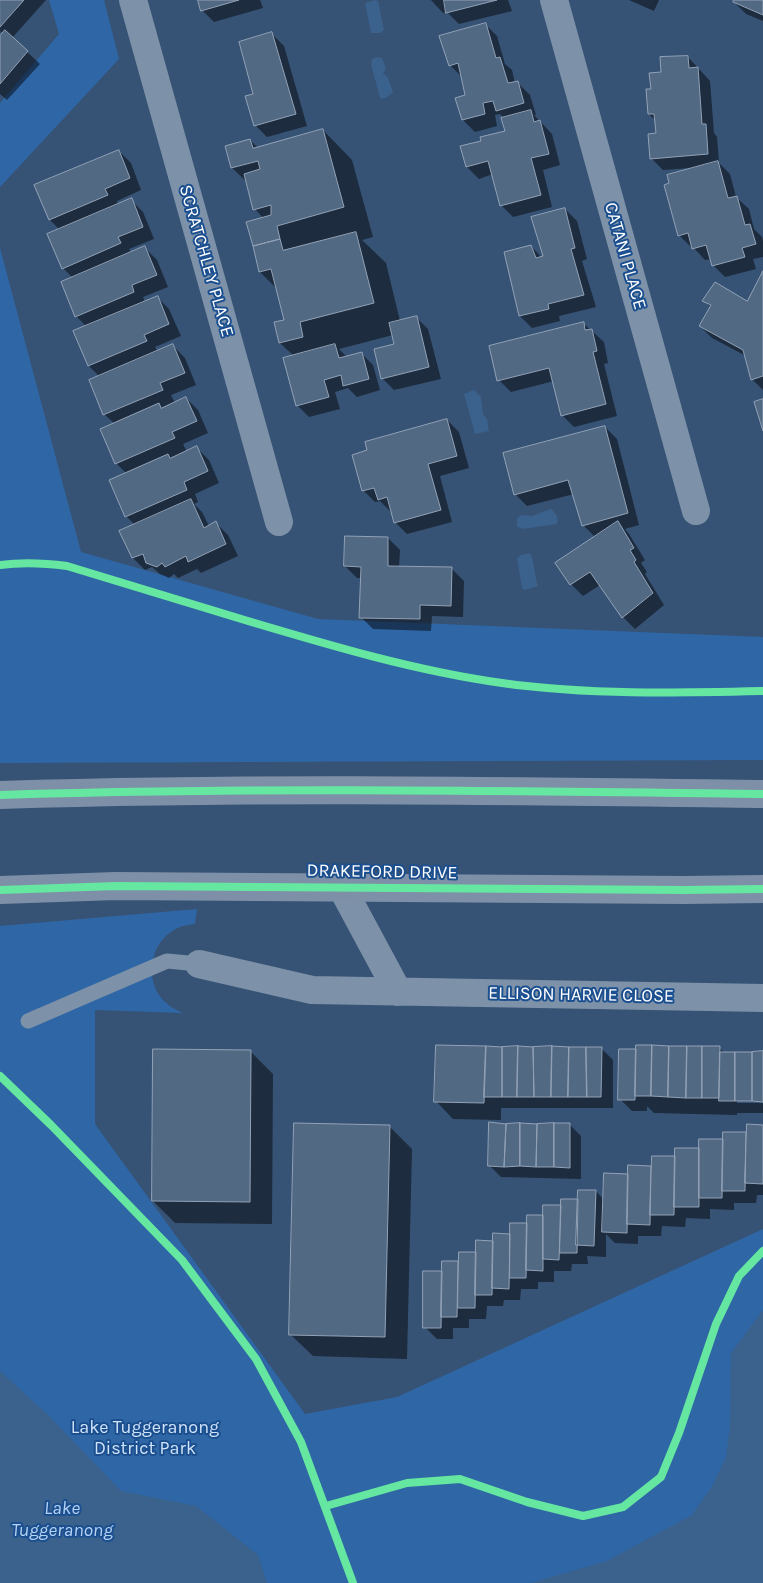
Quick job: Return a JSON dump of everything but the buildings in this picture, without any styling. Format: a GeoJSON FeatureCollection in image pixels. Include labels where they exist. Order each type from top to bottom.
{"type":"FeatureCollection","features":[{"type":"Feature","properties":{"kind":"highway"},"geometry":{"type":"LineString","coordinates":[[0,794],[113,791],[763,794]]}},
{"type":"Feature","properties":{"kind":"highway","name":"DRAKEFORD DRIVE"},"geometry":{"type":"LineString","coordinates":[[0,890],[116,886],[763,889]]}},
{"type":"Feature","properties":{"kind":"street","name":"SCRATCHLEY PLACE"},"geometry":{"type":"LineString","coordinates":[[133,0],[279,522]]}},
{"type":"Feature","properties":{"kind":"street","name":"CATANI PLACE"},"geometry":{"type":"LineString","coordinates":[[554,0],[696,511]]}},
{"type":"Feature","properties":{"kind":"street"},"geometry":{"type":"LineString","coordinates":[[340,886],[398,992]]}},
{"type":"Feature","properties":{"kind":"street","name":"ELLISON HARVIE CLOSE"},"geometry":{"type":"LineString","coordinates":[[198,964],[312,990],[763,998]]}},
{"type":"Feature","properties":{"kind":"lane"},"geometry":{"type":"LineString","coordinates":[[28,1021],[167,961],[198,964]]}},
{"type":"Feature","properties":{"kind":"green space"},"geometry":{"type":"Polygon","coordinates":[[[49,0],[104,0],[119,59],[0,187],[0,103],[59,34],[49,0]]]}},
{"type":"Feature","properties":{"kind":"green space"},"geometry":{"type":"Polygon","coordinates":[[[0,248],[81,552],[318,619],[763,637],[763,760],[0,763],[0,248]]]}},
{"type":"Feature","properties":{"kind":"green space","name":"Lake Tuggeranong District Park"},"geometry":{"type":"Polygon","coordinates":[[[197,909],[195,924],[180,927],[163,939],[154,956],[152,966],[154,986],[159,995],[170,1006],[183,1013],[95,1010],[95,1124],[305,1414],[397,1397],[763,1229],[763,1583],[0,1583],[0,926],[197,909]]]}},
{"type":"Feature","properties":{"kind":"water"},"geometry":{"type":"Polygon","coordinates":[[[378,1],[384,30],[380,33],[371,33],[365,3],[378,1]]]}},
{"type":"Feature","properties":{"kind":"water"},"geometry":{"type":"Polygon","coordinates":[[[382,58],[386,69],[383,73],[388,78],[393,92],[384,98],[380,98],[371,64],[372,59],[382,58]]]}},
{"type":"Feature","properties":{"kind":"water"},"geometry":{"type":"Polygon","coordinates":[[[474,390],[481,397],[483,414],[487,419],[489,431],[475,434],[464,394],[474,390]]]}},
{"type":"Feature","properties":{"kind":"water"},"geometry":{"type":"Polygon","coordinates":[[[551,509],[557,516],[557,524],[522,529],[517,526],[517,519],[521,515],[532,516],[551,509]]]}},
{"type":"Feature","properties":{"kind":"water"},"geometry":{"type":"Polygon","coordinates":[[[530,553],[538,586],[525,590],[522,588],[517,558],[530,553]]]}},
{"type":"Feature","properties":{"kind":"water"},"geometry":{"type":"Polygon","coordinates":[[[763,1310],[763,1583],[531,1583],[607,1561],[692,1515],[713,1485],[726,1457],[730,1426],[731,1353],[763,1310]]]}},
{"type":"Feature","properties":{"kind":"water","name":"Lake Tuggeranong"},"geometry":{"type":"Polygon","coordinates":[[[0,1371],[48,1415],[121,1491],[196,1506],[258,1555],[267,1583],[0,1583],[0,1371]]]}},
{"type":"Feature","properties":{"kind":"cycle path"},"geometry":{"type":"LineString","coordinates":[[0,565],[34,563],[67,566],[343,648],[406,665],[470,678],[567,690],[665,693],[763,691]]}},
{"type":"Feature","properties":{"kind":"cycle path"},"geometry":{"type":"LineString","coordinates":[[0,795],[286,790],[763,794]]}},
{"type":"Feature","properties":{"kind":"cycle path"},"geometry":{"type":"LineString","coordinates":[[0,890],[116,886],[763,889]]}},
{"type":"Feature","properties":{"kind":"cycle path"},"geometry":{"type":"LineString","coordinates":[[0,1076],[51,1125],[182,1260],[256,1359],[301,1442],[353,1583]]}},
{"type":"Feature","properties":{"kind":"cycle path"},"geometry":{"type":"LineString","coordinates":[[326,1506],[407,1483],[460,1479],[527,1502],[583,1516],[623,1507],[661,1477],[679,1433],[716,1324],[739,1276],[763,1251]]}}]}
